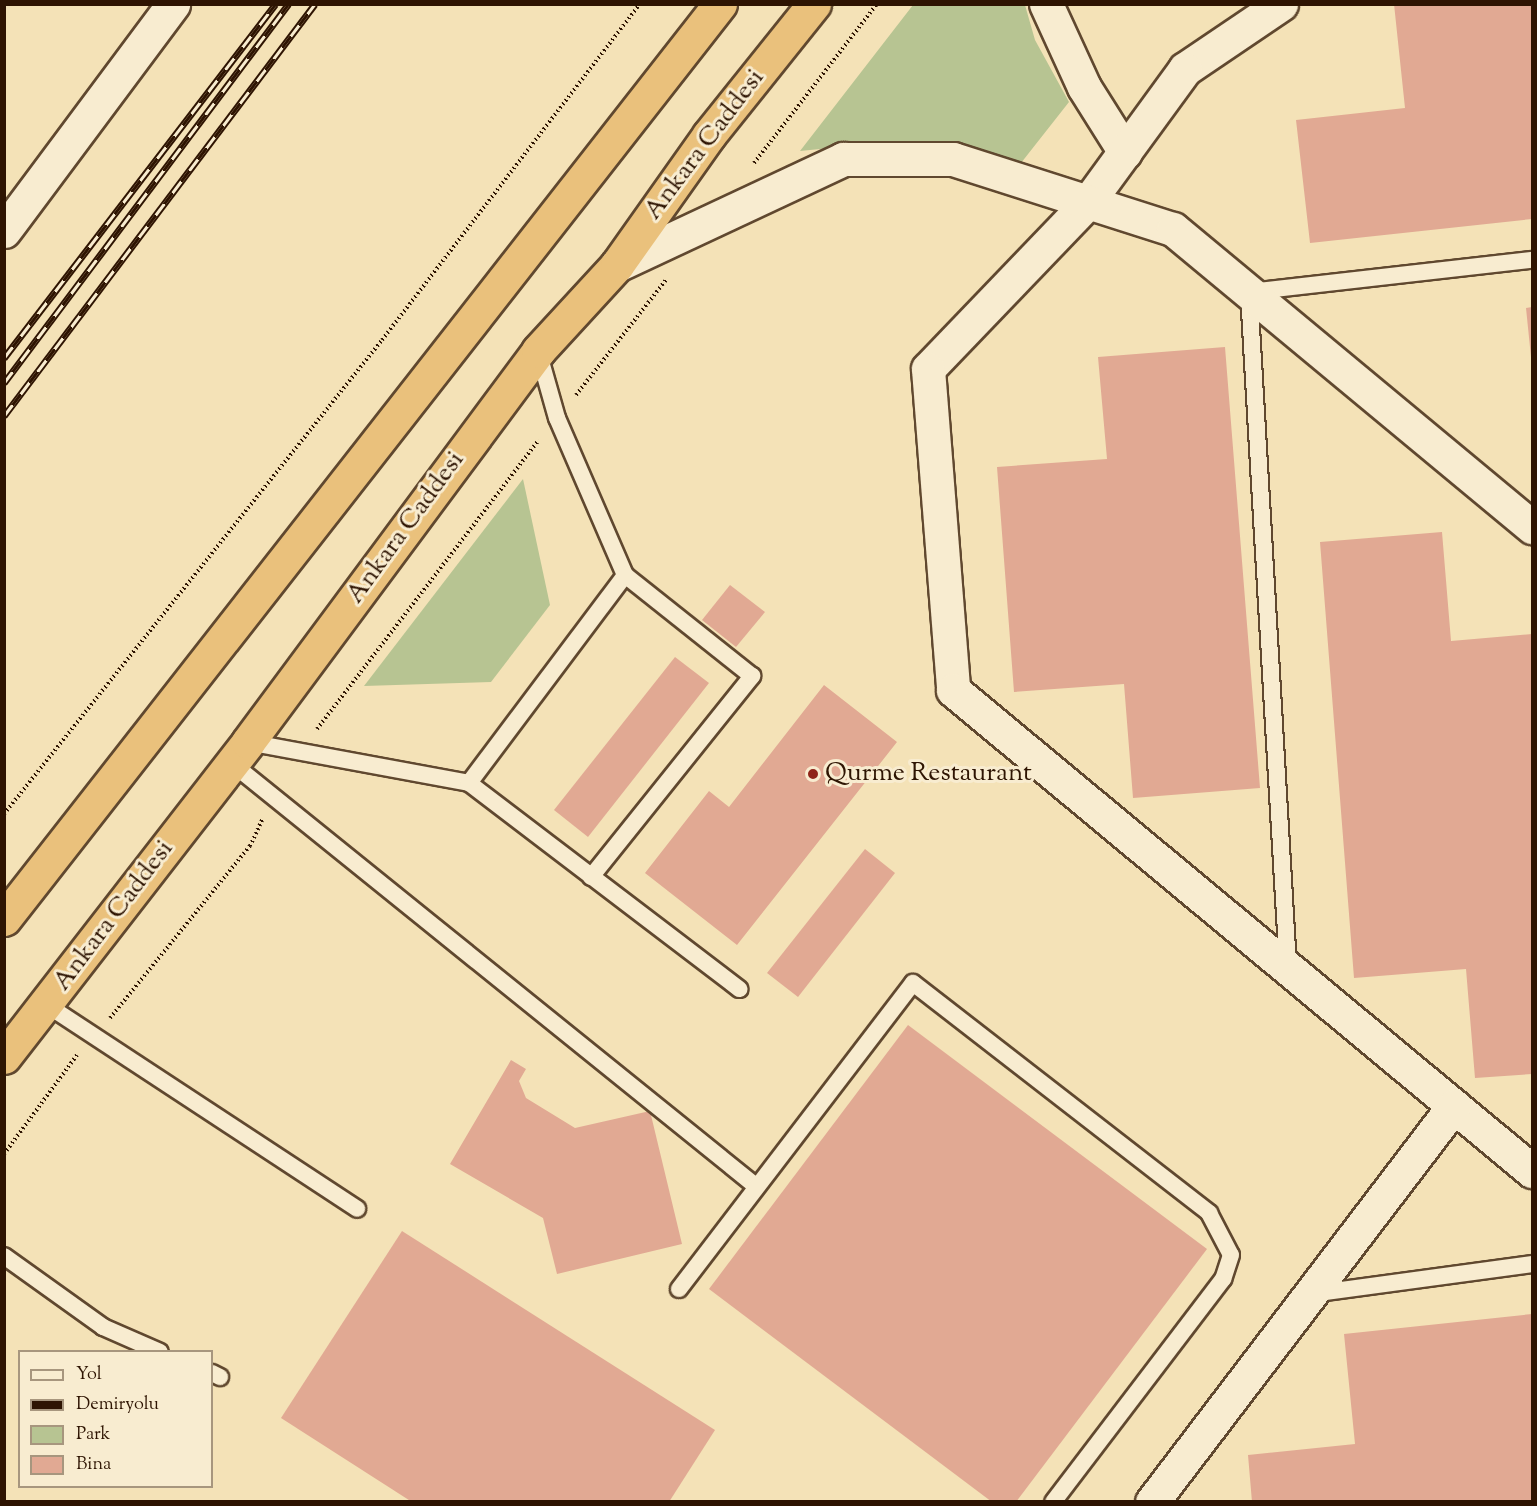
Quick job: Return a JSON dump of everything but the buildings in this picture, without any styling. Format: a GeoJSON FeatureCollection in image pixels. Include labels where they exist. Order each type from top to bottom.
{"type":"FeatureCollection","features":[{"type":"Feature","properties":{"kind":"highway"},"geometry":{"type":"LineString","coordinates":[[4,919],[720,4]]}},
{"type":"Feature","properties":{"kind":"highway","name":"Ankara Caddesi"},"geometry":{"type":"LineString","coordinates":[[4,1057],[47,1005],[239,752],[538,351],[617,265],[709,135],[814,4]]}},
{"type":"Feature","properties":{"kind":"street"},"geometry":{"type":"LineString","coordinates":[[4,231],[173,4]]}},
{"type":"Feature","properties":{"kind":"street"},"geometry":{"type":"LineString","coordinates":[[1046,4],[1083,87],[1125,152]]}},
{"type":"Feature","properties":{"kind":"street"},"geometry":{"type":"LineString","coordinates":[[1281,4],[1185,69],[1088,202],[928,369],[953,690],[1288,971],[1533,1171]]}},
{"type":"Feature","properties":{"kind":"street"},"geometry":{"type":"LineString","coordinates":[[617,265],[843,159],[952,159],[1173,229],[1533,528]]}},
{"type":"Feature","properties":{"kind":"street"},"geometry":{"type":"LineString","coordinates":[[1152,1502],[1454,1106]]}},
{"type":"Feature","properties":{"kind":"lane"},"geometry":{"type":"LineString","coordinates":[[1288,971],[1249,292],[1533,260]]}},
{"type":"Feature","properties":{"kind":"lane"},"geometry":{"type":"LineString","coordinates":[[538,351],[557,418],[625,575],[752,676],[591,877]]}},
{"type":"Feature","properties":{"kind":"lane"},"geometry":{"type":"LineString","coordinates":[[469,783],[625,575]]}},
{"type":"Feature","properties":{"kind":"lane"},"geometry":{"type":"LineString","coordinates":[[239,752],[302,752],[469,783],[739,989]]}},
{"type":"Feature","properties":{"kind":"lane"},"geometry":{"type":"LineString","coordinates":[[239,752],[275,796],[757,1187]]}},
{"type":"Feature","properties":{"kind":"lane"},"geometry":{"type":"LineString","coordinates":[[678,1289],[913,983],[1209,1213],[1231,1255],[1223,1279],[1053,1502]]}},
{"type":"Feature","properties":{"kind":"lane"},"geometry":{"type":"LineString","coordinates":[[47,1005],[357,1209]]}},
{"type":"Feature","properties":{"kind":"lane"},"geometry":{"type":"LineString","coordinates":[[4,1256],[102,1327],[155,1350]]}},
{"type":"Feature","properties":{"kind":"lane"},"geometry":{"type":"LineString","coordinates":[[1311,1294],[1533,1264]]}},
{"type":"Feature","properties":{"kind":"path"},"geometry":{"type":"LineString","coordinates":[[4,814],[382,340],[640,4]]}},
{"type":"Feature","properties":{"kind":"path"},"geometry":{"type":"LineString","coordinates":[[749,168],[877,4]]}},
{"type":"Feature","properties":{"kind":"path"},"geometry":{"type":"LineString","coordinates":[[302,752],[557,418],[669,276]]}},
{"type":"Feature","properties":{"kind":"path"},"geometry":{"type":"LineString","coordinates":[[4,1154],[94,1036],[160,962],[250,846],[275,796]]}},
{"type":"Feature","properties":{"kind":"green space"},"geometry":{"type":"Polygon","coordinates":[[[913,5],[1025,5],[1035,40],[1069,102],[1021,163],[957,145],[890,142],[800,151],[913,5]]]}},
{"type":"Feature","properties":{"kind":"green space"},"geometry":{"type":"Polygon","coordinates":[[[523,479],[550,605],[491,682],[364,686],[523,479]]]}},
{"type":"Feature","properties":{"kind":"railway"},"geometry":{"type":"LineString","coordinates":[[4,358],[276,4]]}},
{"type":"Feature","properties":{"kind":"railway"},"geometry":{"type":"LineString","coordinates":[[4,383],[289,4]]}},
{"type":"Feature","properties":{"kind":"railway"},"geometry":{"type":"LineString","coordinates":[[4,416],[315,4]]}},
{"type":"Feature","properties":{"kind":"place","name":"Qurme Restaurant"},"geometry":{"type":"Point","coordinates":[813,774]}}]}
